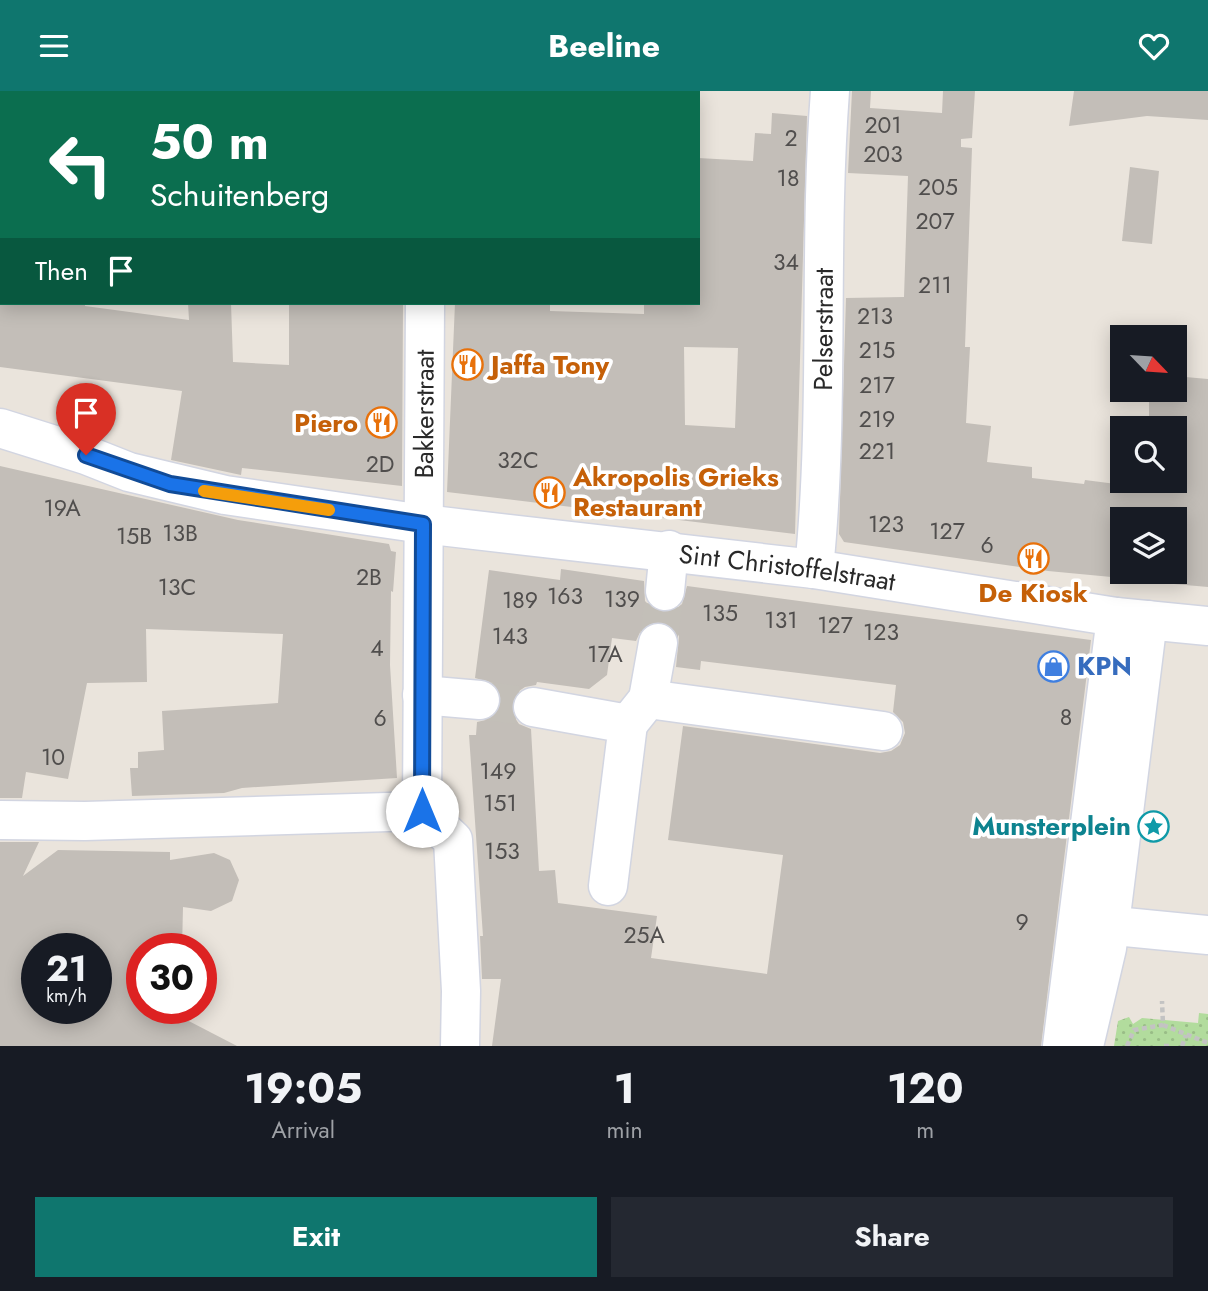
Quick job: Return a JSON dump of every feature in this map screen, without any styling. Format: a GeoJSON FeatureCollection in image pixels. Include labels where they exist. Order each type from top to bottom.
{"type":"FeatureCollection","features":[{"type":"Feature","properties":{"kind":"street","name":"Pelserstraat"},"geometry":{"type":"LineString","coordinates":[[814,569],[822,488],[824,163],[830,91]]}},
{"type":"Feature","properties":{"kind":"street","name":"Bakkerstraat"},"geometry":{"type":"LineString","coordinates":[[422,811],[425,305]]}},
{"type":"Feature","properties":{"kind":"street","name":"Sint Christoffelstraat"},"geometry":{"type":"LineString","coordinates":[[0,428],[170,484],[423,524],[685,552],[814,569],[1132,618]]}},
{"type":"Feature","properties":{"kind":"street"},"geometry":{"type":"LineString","coordinates":[[665,591],[685,552]]}},
{"type":"Feature","properties":{"kind":"street"},"geometry":{"type":"LineString","coordinates":[[1132,618],[1208,626]]}},
{"type":"Feature","properties":{"kind":"street"},"geometry":{"type":"LineString","coordinates":[[1062,1046],[1078,922],[1132,618]]}},
{"type":"Feature","properties":{"kind":"street"},"geometry":{"type":"LineString","coordinates":[[1084,1046],[1107,949],[1132,618]]}},
{"type":"Feature","properties":{"kind":"street"},"geometry":{"type":"LineString","coordinates":[[608,886],[638,711],[658,643]]}},
{"type":"Feature","properties":{"kind":"street"},"geometry":{"type":"LineString","coordinates":[[422,695],[481,700]]}},
{"type":"Feature","properties":{"kind":"street"},"geometry":{"type":"LineString","coordinates":[[533,706],[638,711],[883,731]]}},
{"type":"Feature","properties":{"kind":"street"},"geometry":{"type":"LineString","coordinates":[[0,820],[71,821],[422,811],[453,840],[461,991],[460,1046]]}},
{"type":"Feature","properties":{"kind":"street"},"geometry":{"type":"LineString","coordinates":[[1078,922],[1208,935]]}},
{"type":"Feature","properties":{"kind":"path"},"geometry":{"type":"LineString","coordinates":[[1162,1001],[1163,1025]]}},
{"type":"Feature","properties":{"kind":"path"},"geometry":{"type":"LineString","coordinates":[[1127,1046],[1135,1030],[1163,1025],[1208,1043]]}},
{"type":"Feature","properties":{"kind":"path"},"geometry":{"type":"LineString","coordinates":[[1182,1046],[1186,1035]]}},
{"type":"Feature","properties":{"kind":"path"},"geometry":{"type":"LineString","coordinates":[[1164,1046],[1171,1046]]}},
{"type":"Feature","properties":{"kind":"green space"},"geometry":{"type":"Polygon","coordinates":[[[1199,1013],[1208,1014],[1208,1046],[1114,1046],[1118,1021],[1129,1017],[1133,1024],[1142,1018],[1198,1023],[1199,1013]]]}},
{"type":"Feature","properties":{"kind":"building"},"geometry":{"type":"Polygon","coordinates":[[[852,91],[871,91],[870,108],[942,113],[943,91],[975,91],[972,138],[961,139],[961,147],[972,148],[965,347],[970,347],[966,423],[991,426],[987,462],[1032,467],[1032,478],[1084,484],[1085,480],[1110,483],[1110,493],[1187,493],[1187,416],[1149,416],[1149,403],[1186,403],[1187,377],[1208,379],[1208,587],[1174,584],[1187,584],[1187,507],[1110,507],[1110,577],[1048,571],[844,542],[839,534],[846,298],[904,297],[908,176],[848,173],[852,91]]]}},
{"type":"Feature","properties":{"kind":"building"},"geometry":{"type":"Polygon","coordinates":[[[1074,91],[1208,91],[1208,120],[1147,116],[1069,126],[1074,91]]]}},
{"type":"Feature","properties":{"kind":"building"},"geometry":{"type":"Polygon","coordinates":[[[772,113],[807,116],[795,534],[447,492],[455,305],[550,305],[550,311],[644,314],[644,305],[700,305],[700,158],[753,161],[755,133],[771,134],[772,113]],[[684,347],[685,425],[735,428],[738,348],[684,347]]]}},
{"type":"Feature","properties":{"kind":"building"},"geometry":{"type":"Polygon","coordinates":[[[1130,167],[1159,171],[1152,244],[1122,241],[1130,167]]]}},
{"type":"Feature","properties":{"kind":"building"},"geometry":{"type":"Polygon","coordinates":[[[0,305],[85,305],[189,320],[188,305],[231,305],[233,362],[289,365],[289,305],[403,305],[402,486],[242,468],[241,475],[171,460],[182,391],[0,367],[0,305]]]}},
{"type":"Feature","properties":{"kind":"building"},"geometry":{"type":"Polygon","coordinates":[[[0,466],[238,520],[389,544],[391,551],[396,552],[393,592],[391,591],[390,665],[397,778],[242,788],[224,793],[132,796],[130,768],[138,768],[138,752],[164,750],[162,711],[278,703],[283,634],[146,629],[147,682],[87,683],[68,779],[26,772],[22,798],[0,798],[0,466]]]}},
{"type":"Feature","properties":{"kind":"building"},"geometry":{"type":"Polygon","coordinates":[[[561,569],[644,581],[645,601],[662,613],[673,611],[682,604],[687,586],[1091,640],[1041,1046],[492,1046],[501,979],[482,979],[480,936],[483,936],[469,735],[476,735],[477,722],[490,719],[502,703],[500,691],[493,683],[475,678],[489,570],[560,580],[561,569]],[[661,621],[650,623],[642,628],[636,641],[612,638],[607,675],[589,689],[537,682],[536,685],[525,687],[516,693],[511,704],[513,715],[519,724],[531,729],[539,871],[555,870],[558,903],[657,916],[651,958],[767,974],[783,855],[668,840],[683,726],[880,753],[891,751],[900,745],[905,733],[903,722],[893,712],[896,685],[701,661],[700,670],[676,667],[679,636],[672,626],[661,621]]]}},
{"type":"Feature","properties":{"kind":"building"},"geometry":{"type":"Polygon","coordinates":[[[0,842],[39,842],[23,876],[58,850],[170,852],[170,860],[214,853],[230,860],[239,880],[232,901],[211,911],[183,907],[182,933],[126,933],[126,1024],[195,1024],[237,1046],[0,1046],[0,842]]]}},
{"type":"Feature","properties":{"kind":"tunnel"},"geometry":{"type":"LineString","coordinates":[[658,643],[665,591]]}},
{"type":"Feature","properties":{"kind":"tunnel"},"geometry":{"type":"LineString","coordinates":[[480,700],[533,707]]}},
{"type":"Feature","properties":{"kind":"slow traffic"},"geometry":{"type":"LineString","coordinates":[[204,491],[329,510]]}},
{"type":"Feature","properties":{"kind":"place","name":"Jaffa Tony"},"geometry":{"type":"Point","coordinates":[468,365]}},
{"type":"Feature","properties":{"kind":"place","name":"Piero"},"geometry":{"type":"Point","coordinates":[381,423]}},
{"type":"Feature","properties":{"kind":"place","name":"Akropolis Grieks Restaurant"},"geometry":{"type":"Point","coordinates":[550,492]}},
{"type":"Feature","properties":{"kind":"place","name":"De Kiosk"},"geometry":{"type":"Point","coordinates":[1033,558]}},
{"type":"Feature","properties":{"kind":"place","name":"KPN"},"geometry":{"type":"Point","coordinates":[1054,666]}},
{"type":"Feature","properties":{"kind":"place","name":"Munsterplein"},"geometry":{"type":"Point","coordinates":[1154,826]}},
{"type":"Feature","properties":{"kind":"route"},"geometry":{"type":"LineString","coordinates":[[86,455],[170,484],[225,495],[423,524],[422,811]]}}]}
